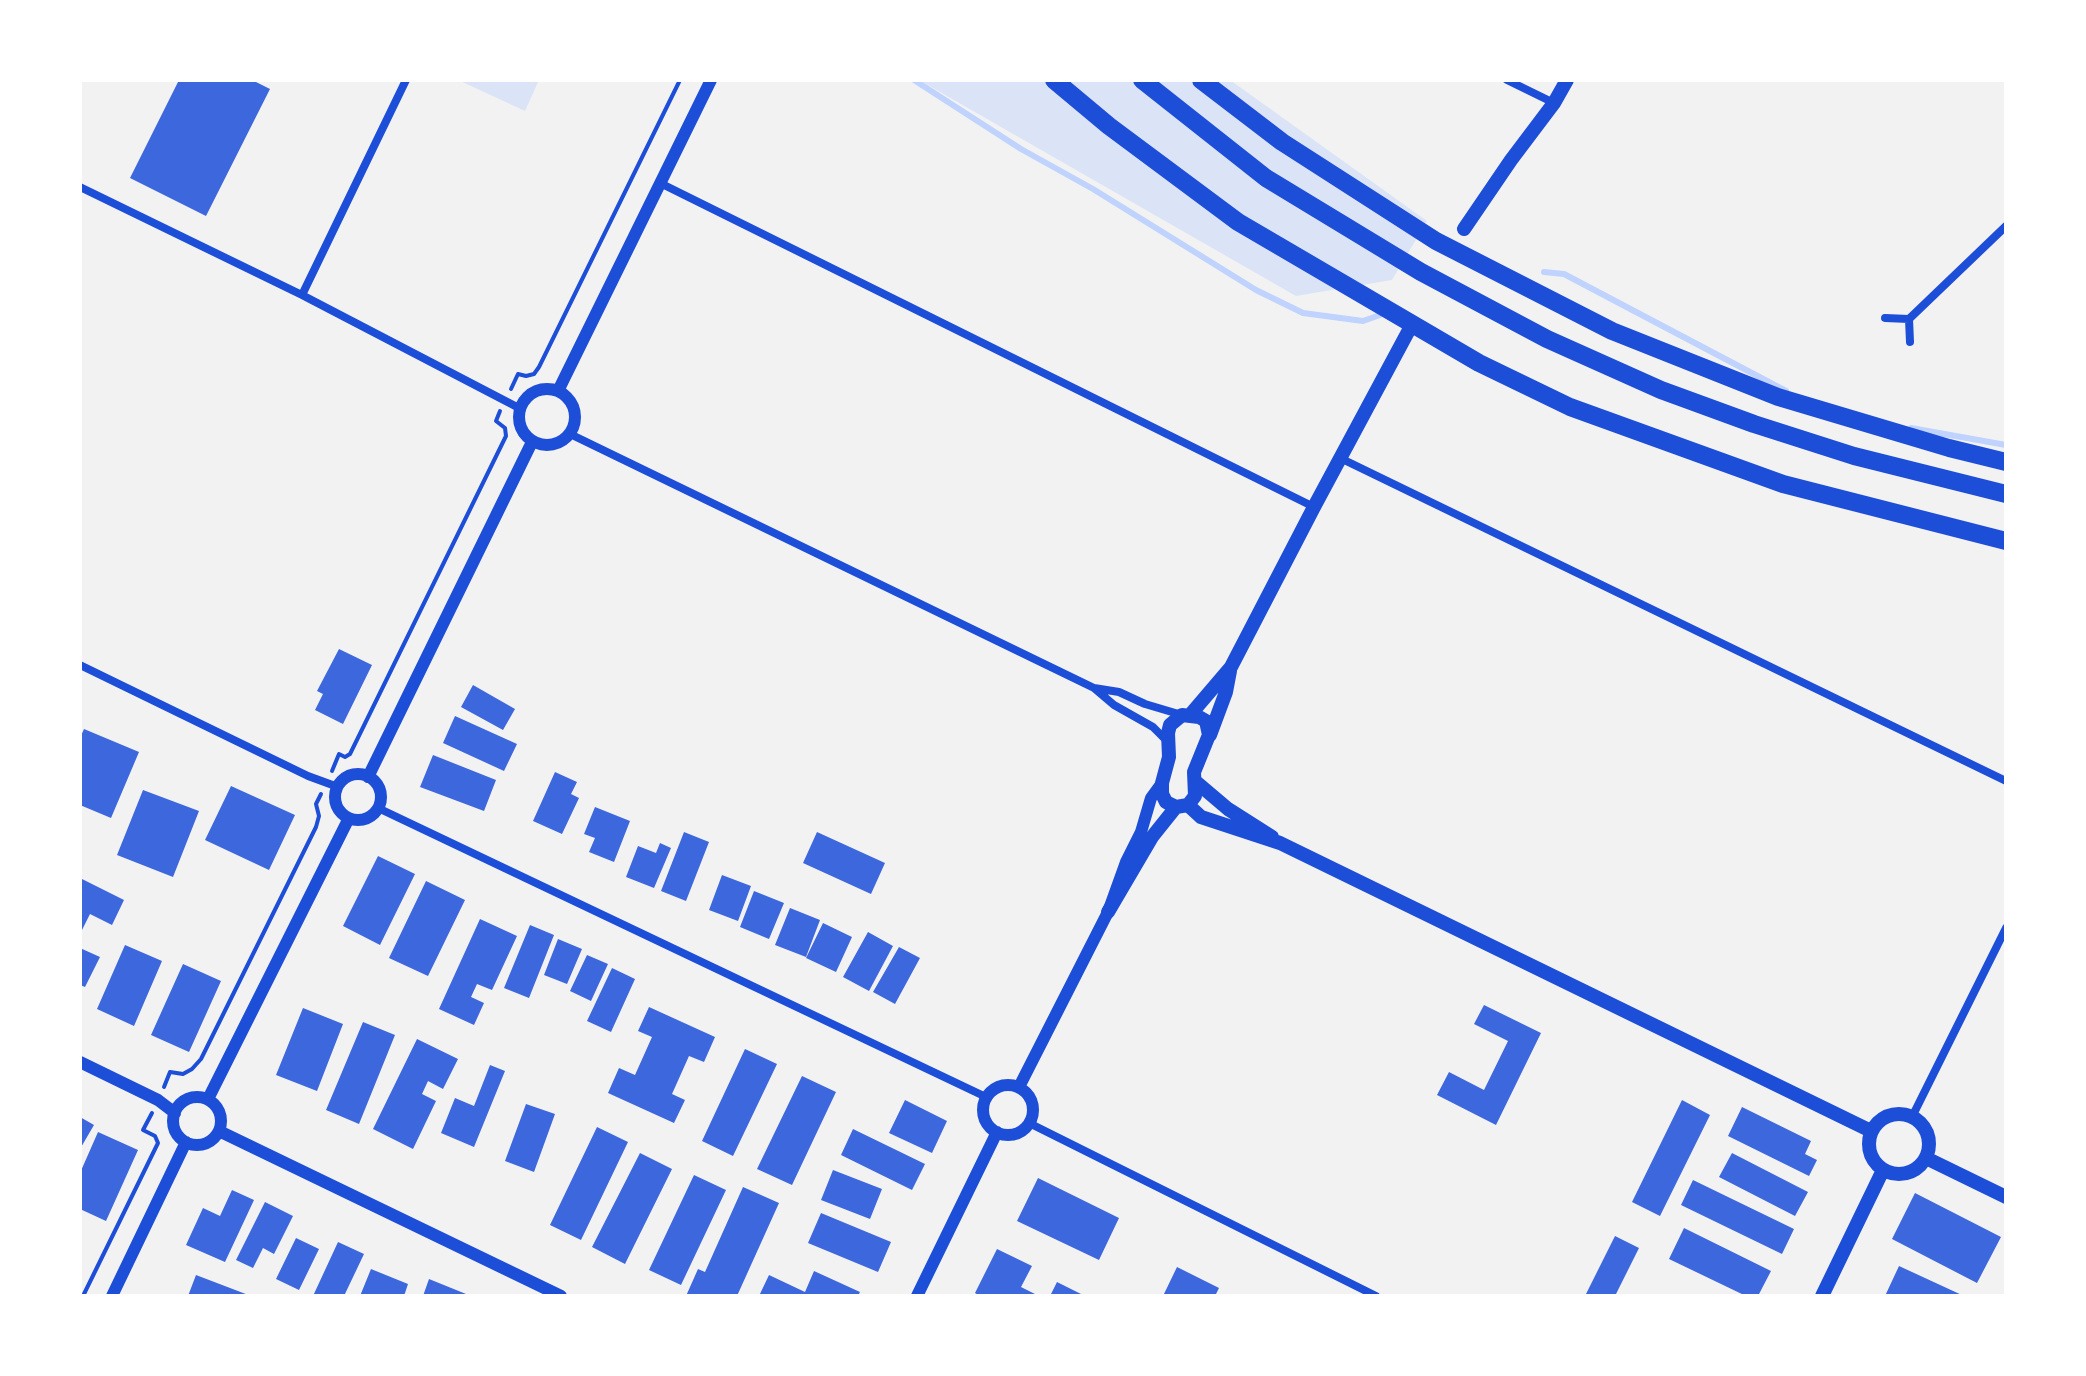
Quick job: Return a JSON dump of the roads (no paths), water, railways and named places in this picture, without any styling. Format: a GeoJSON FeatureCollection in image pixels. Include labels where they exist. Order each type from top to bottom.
{"type":"FeatureCollection","features":[{"type":"Feature","properties":{"kind":"highway"},"geometry":{"type":"LineString","coordinates":[[1054,80],[1109,126],[1238,222],[1479,363],[1570,407],[1783,484],[2006,541]]}},
{"type":"Feature","properties":{"kind":"highway"},"geometry":{"type":"LineString","coordinates":[[1142,80],[1266,178],[1421,272],[1547,339],[1661,390],[1754,424],[1854,456],[2006,494]]}},
{"type":"Feature","properties":{"kind":"highway"},"geometry":{"type":"LineString","coordinates":[[1201,80],[1282,142],[1436,241],[1612,331],[1778,397],[2006,462]]}},
{"type":"Feature","properties":{"kind":"main road"},"geometry":{"type":"LineString","coordinates":[[1464,229],[1567,80]]}},
{"type":"Feature","properties":{"kind":"main road"},"geometry":{"type":"LineString","coordinates":[[1409,330],[1231,667],[1186,715],[1170,725],[1167,742],[1169,757],[1162,783],[1166,802],[1280,843],[1871,1131]]}},
{"type":"Feature","properties":{"kind":"main road"},"geometry":{"type":"LineString","coordinates":[[1108,912],[1152,837],[1195,796],[1194,772],[1226,692],[1231,667]]}},
{"type":"Feature","properties":{"kind":"main road"},"geometry":{"type":"LineString","coordinates":[[1186,715],[1206,721],[1209,735]]}},
{"type":"Feature","properties":{"kind":"main road"},"geometry":{"type":"LineString","coordinates":[[1195,781],[1228,809],[1280,843]]}},
{"type":"Feature","properties":{"kind":"main road"},"geometry":{"type":"LineString","coordinates":[[1893,1114],[1912,1117],[1927,1132],[1926,1158],[1909,1173],[1901,1175],[1883,1170],[1875,1164],[1868,1148],[1871,1131],[1877,1123],[1893,1114]]}},
{"type":"Feature","properties":{"kind":"main road"},"geometry":{"type":"LineString","coordinates":[[1926,1158],[2006,1197]]}},
{"type":"Feature","properties":{"kind":"main road"},"geometry":{"type":"LineString","coordinates":[[1822,1296],[1883,1170]]}},
{"type":"Feature","properties":{"kind":"street"},"geometry":{"type":"LineString","coordinates":[[302,295],[406,80]]}},
{"type":"Feature","properties":{"kind":"street"},"geometry":{"type":"LineString","coordinates":[[558,391],[711,80]]}},
{"type":"Feature","properties":{"kind":"street"},"geometry":{"type":"LineString","coordinates":[[1507,80],[1554,103]]}},
{"type":"Feature","properties":{"kind":"street"},"geometry":{"type":"LineString","coordinates":[[660,183],[1314,507]]}},
{"type":"Feature","properties":{"kind":"street"},"geometry":{"type":"LineString","coordinates":[[80,187],[302,295],[519,408]]}},
{"type":"Feature","properties":{"kind":"street"},"geometry":{"type":"LineString","coordinates":[[1885,318],[1909,319],[2006,226]]}},
{"type":"Feature","properties":{"kind":"street"},"geometry":{"type":"LineString","coordinates":[[1909,319],[1910,342]]}},
{"type":"Feature","properties":{"kind":"street"},"geometry":{"type":"LineString","coordinates":[[558,391],[574,410],[574,427],[556,444],[540,445],[526,437],[519,423],[519,408],[531,393],[558,391]]}},
{"type":"Feature","properties":{"kind":"street"},"geometry":{"type":"LineString","coordinates":[[570,434],[1094,688],[1114,705],[1153,727],[1167,742]]}},
{"type":"Feature","properties":{"kind":"street"},"geometry":{"type":"LineString","coordinates":[[368,777],[532,442]]}},
{"type":"Feature","properties":{"kind":"street"},"geometry":{"type":"LineString","coordinates":[[1340,458],[2006,781]]}},
{"type":"Feature","properties":{"kind":"street"},"geometry":{"type":"LineString","coordinates":[[80,665],[308,776],[338,787]]}},
{"type":"Feature","properties":{"kind":"street"},"geometry":{"type":"LineString","coordinates":[[1094,688],[1119,692],[1145,704],[1186,715]]}},
{"type":"Feature","properties":{"kind":"street"},"geometry":{"type":"LineString","coordinates":[[348,777],[368,777],[380,792],[378,808],[364,819],[349,818],[336,801],[338,787],[348,777]]}},
{"type":"Feature","properties":{"kind":"street"},"geometry":{"type":"LineString","coordinates":[[1019,1087],[1108,912],[1126,862],[1141,832],[1151,798],[1162,783]]}},
{"type":"Feature","properties":{"kind":"street"},"geometry":{"type":"LineString","coordinates":[[378,808],[986,1097]]}},
{"type":"Feature","properties":{"kind":"street"},"geometry":{"type":"LineString","coordinates":[[208,1099],[349,818]]}},
{"type":"Feature","properties":{"kind":"street"},"geometry":{"type":"LineString","coordinates":[[1912,1117],[2006,928]]}},
{"type":"Feature","properties":{"kind":"street"},"geometry":{"type":"LineString","coordinates":[[80,1062],[158,1100],[175,1113]]}},
{"type":"Feature","properties":{"kind":"street"},"geometry":{"type":"LineString","coordinates":[[997,1087],[1019,1087],[1031,1099],[1029,1123],[1015,1134],[990,1128],[983,1113],[986,1097],[997,1087]]}},
{"type":"Feature","properties":{"kind":"street"},"geometry":{"type":"LineString","coordinates":[[187,1099],[208,1099],[220,1112],[222,1120],[219,1131],[212,1140],[201,1145],[186,1142],[175,1130],[175,1113],[187,1099]]}},
{"type":"Feature","properties":{"kind":"street"},"geometry":{"type":"LineString","coordinates":[[1029,1123],[1376,1296]]}},
{"type":"Feature","properties":{"kind":"street"},"geometry":{"type":"LineString","coordinates":[[219,1131],[561,1296]]}},
{"type":"Feature","properties":{"kind":"street"},"geometry":{"type":"LineString","coordinates":[[917,1296],[997,1132]]}},
{"type":"Feature","properties":{"kind":"street"},"geometry":{"type":"LineString","coordinates":[[112,1296],[186,1142]]}},
{"type":"Feature","properties":{"kind":"waterway"},"geometry":{"type":"LineString","coordinates":[[914,80],[1021,149],[1093,189],[1256,290],[1303,313],[1363,321],[1380,315]]}},
{"type":"Feature","properties":{"kind":"waterway"},"geometry":{"type":"LineString","coordinates":[[1544,272],[1564,274],[1786,391]]}},
{"type":"Feature","properties":{"kind":"waterway"},"geometry":{"type":"LineString","coordinates":[[1911,428],[2006,445]]}}]}
